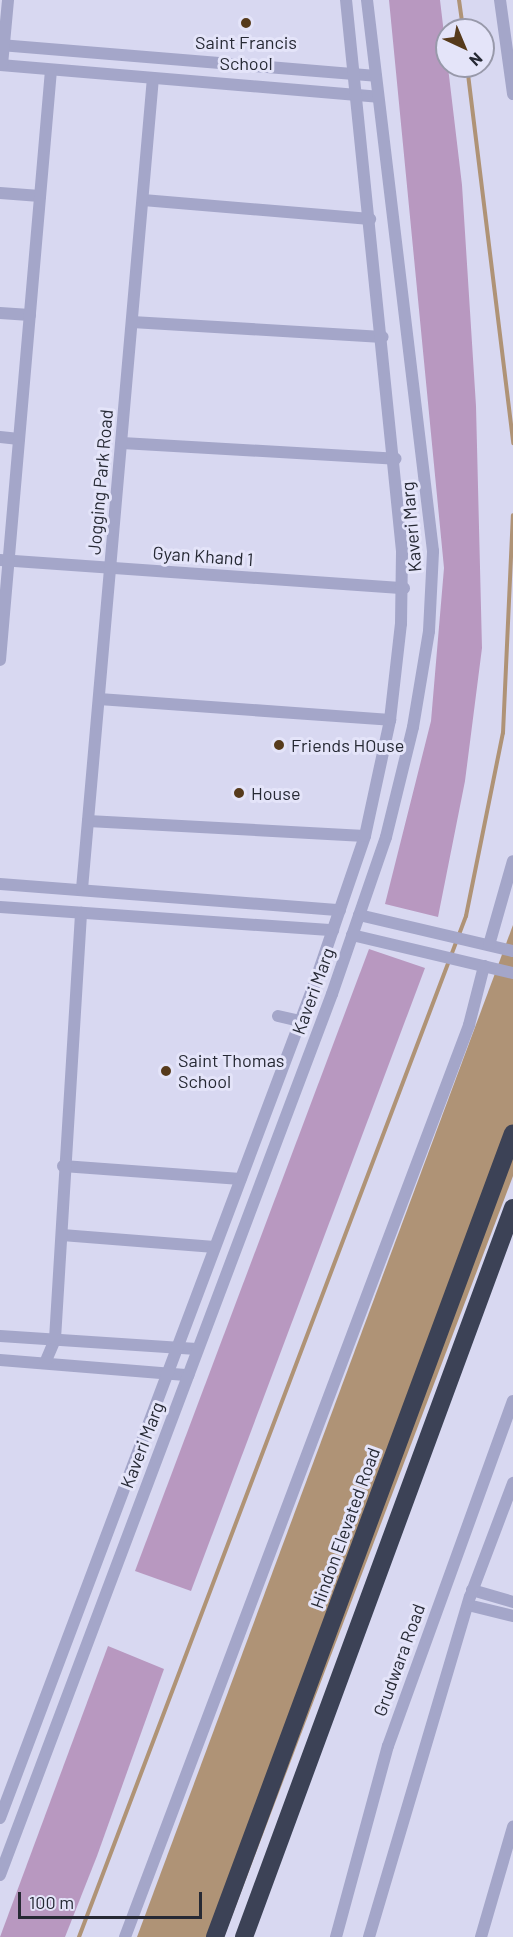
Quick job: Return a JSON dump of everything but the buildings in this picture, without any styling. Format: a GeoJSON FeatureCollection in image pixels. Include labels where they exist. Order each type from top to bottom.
{"type":"FeatureCollection","features":[{"type":"Feature","properties":{"kind":"highway","name":"Hindon Elevated Road"},"geometry":{"type":"LineString","coordinates":[[215,1937],[513,1133]]}},
{"type":"Feature","properties":{"kind":"highway"},"geometry":{"type":"LineString","coordinates":[[244,1937],[513,1208]]}},
{"type":"Feature","properties":{"kind":"street"},"geometry":{"type":"LineString","coordinates":[[8,0],[1,65],[378,97]]}},
{"type":"Feature","properties":{"kind":"street","name":"Kaveri Marg"},"geometry":{"type":"LineString","coordinates":[[0,1818],[333,930],[364,836],[390,720],[404,588],[396,459],[346,0]]}},
{"type":"Feature","properties":{"kind":"street","name":"Kaveri Marg"},"geometry":{"type":"LineString","coordinates":[[0,1875],[352,935],[386,837],[413,727],[433,589],[429,506],[367,0]]}},
{"type":"Feature","properties":{"kind":"street"},"geometry":{"type":"LineString","coordinates":[[500,0],[513,94]]}},
{"type":"Feature","properties":{"kind":"street"},"geometry":{"type":"LineString","coordinates":[[2,45],[376,76]]}},
{"type":"Feature","properties":{"kind":"street"},"geometry":{"type":"LineString","coordinates":[[0,660],[4,560],[20,439],[51,69]]}},
{"type":"Feature","properties":{"kind":"street","name":"Jogging Park Road"},"geometry":{"type":"LineString","coordinates":[[82,889],[153,78]]}},
{"type":"Feature","properties":{"kind":"street"},"geometry":{"type":"LineString","coordinates":[[0,193],[40,196]]}},
{"type":"Feature","properties":{"kind":"street"},"geometry":{"type":"LineString","coordinates":[[143,200],[370,219]]}},
{"type":"Feature","properties":{"kind":"street"},"geometry":{"type":"LineString","coordinates":[[0,313],[30,315]]}},
{"type":"Feature","properties":{"kind":"street"},"geometry":{"type":"LineString","coordinates":[[132,322],[383,337]]}},
{"type":"Feature","properties":{"kind":"street"},"geometry":{"type":"LineString","coordinates":[[0,437],[20,439]]}},
{"type":"Feature","properties":{"kind":"street"},"geometry":{"type":"LineString","coordinates":[[122,442],[396,459]]}},
{"type":"Feature","properties":{"kind":"street","name":"Gyan Khand 1"},"geometry":{"type":"LineString","coordinates":[[4,560],[404,588]]}},
{"type":"Feature","properties":{"kind":"street"},"geometry":{"type":"LineString","coordinates":[[99,699],[390,720]]}},
{"type":"Feature","properties":{"kind":"street"},"geometry":{"type":"LineString","coordinates":[[88,821],[364,836]]}},
{"type":"Feature","properties":{"kind":"street"},"geometry":{"type":"LineString","coordinates":[[493,946],[513,861]]}},
{"type":"Feature","properties":{"kind":"street"},"geometry":{"type":"LineString","coordinates":[[0,884],[340,910]]}},
{"type":"Feature","properties":{"kind":"street"},"geometry":{"type":"LineString","coordinates":[[0,907],[333,930]]}},
{"type":"Feature","properties":{"kind":"street"},"geometry":{"type":"LineString","coordinates":[[45,1363],[54,1339],[62,1235],[63,1166],[81,913]]}},
{"type":"Feature","properties":{"kind":"street"},"geometry":{"type":"LineString","coordinates":[[359,915],[513,951]]}},
{"type":"Feature","properties":{"kind":"street"},"geometry":{"type":"LineString","coordinates":[[352,935],[513,973]]}},
{"type":"Feature","properties":{"kind":"street"},"geometry":{"type":"LineString","coordinates":[[125,1937],[458,1056],[488,967]]}},
{"type":"Feature","properties":{"kind":"street"},"geometry":{"type":"LineString","coordinates":[[278,1016],[300,1021]]}},
{"type":"Feature","properties":{"kind":"street"},"geometry":{"type":"LineString","coordinates":[[63,1166],[241,1179]]}},
{"type":"Feature","properties":{"kind":"street"},"geometry":{"type":"LineString","coordinates":[[62,1235],[215,1247]]}},
{"type":"Feature","properties":{"kind":"street"},"geometry":{"type":"LineString","coordinates":[[0,1336],[197,1349]]}},
{"type":"Feature","properties":{"kind":"street"},"geometry":{"type":"LineString","coordinates":[[0,1360],[188,1375]]}},
{"type":"Feature","properties":{"kind":"street","name":"Grudwara Road"},"geometry":{"type":"LineString","coordinates":[[336,1937],[388,1746],[513,1401]]}},
{"type":"Feature","properties":{"kind":"street"},"geometry":{"type":"LineString","coordinates":[[369,1937],[472,1590],[513,1483]]}},
{"type":"Feature","properties":{"kind":"street"},"geometry":{"type":"LineString","coordinates":[[472,1590],[513,1602]]}},
{"type":"Feature","properties":{"kind":"street"},"geometry":{"type":"LineString","coordinates":[[468,1605],[513,1616]]}},
{"type":"Feature","properties":{"kind":"street"},"geometry":{"type":"LineString","coordinates":[[12,1786],[32,1791]]}},
{"type":"Feature","properties":{"kind":"street"},"geometry":{"type":"LineString","coordinates":[[482,1937],[513,1827]]}},
{"type":"Feature","properties":{"kind":"shaded area"},"geometry":{"type":"Polygon","coordinates":[[[389,0],[440,0],[442,18],[435,18],[435,78],[449,78],[462,185],[476,406],[482,648],[465,781],[438,917],[385,904],[431,721],[444,568],[389,0]]]}},
{"type":"Feature","properties":{"kind":"shaded area"},"geometry":{"type":"Polygon","coordinates":[[[513,925],[513,1176],[224,1937],[137,1937],[513,925]]]}},
{"type":"Feature","properties":{"kind":"shaded area"},"geometry":{"type":"Polygon","coordinates":[[[369,949],[425,968],[191,1591],[135,1571],[369,949]]]}},
{"type":"Feature","properties":{"kind":"shaded area"},"geometry":{"type":"Polygon","coordinates":[[[108,1646],[164,1669],[97,1856],[65,1937],[0,1937],[108,1646]]]}},
{"type":"Feature","properties":{"kind":"waterway"},"geometry":{"type":"LineString","coordinates":[[459,0],[461,18]]}},
{"type":"Feature","properties":{"kind":"waterway"},"geometry":{"type":"LineString","coordinates":[[468,78],[513,443]]}},
{"type":"Feature","properties":{"kind":"waterway"},"geometry":{"type":"LineString","coordinates":[[79,1937],[466,916],[503,733],[513,515]]}},
{"type":"Feature","properties":{"kind":"place","name":"Saint Francis School"},"geometry":{"type":"Point","coordinates":[246,23]}},
{"type":"Feature","properties":{"kind":"place","name":"Friends HOuse"},"geometry":{"type":"Point","coordinates":[279,745]}},
{"type":"Feature","properties":{"kind":"place","name":"House"},"geometry":{"type":"Point","coordinates":[239,793]}},
{"type":"Feature","properties":{"kind":"place","name":"Saint Thomas School"},"geometry":{"type":"Point","coordinates":[166,1071]}}]}
